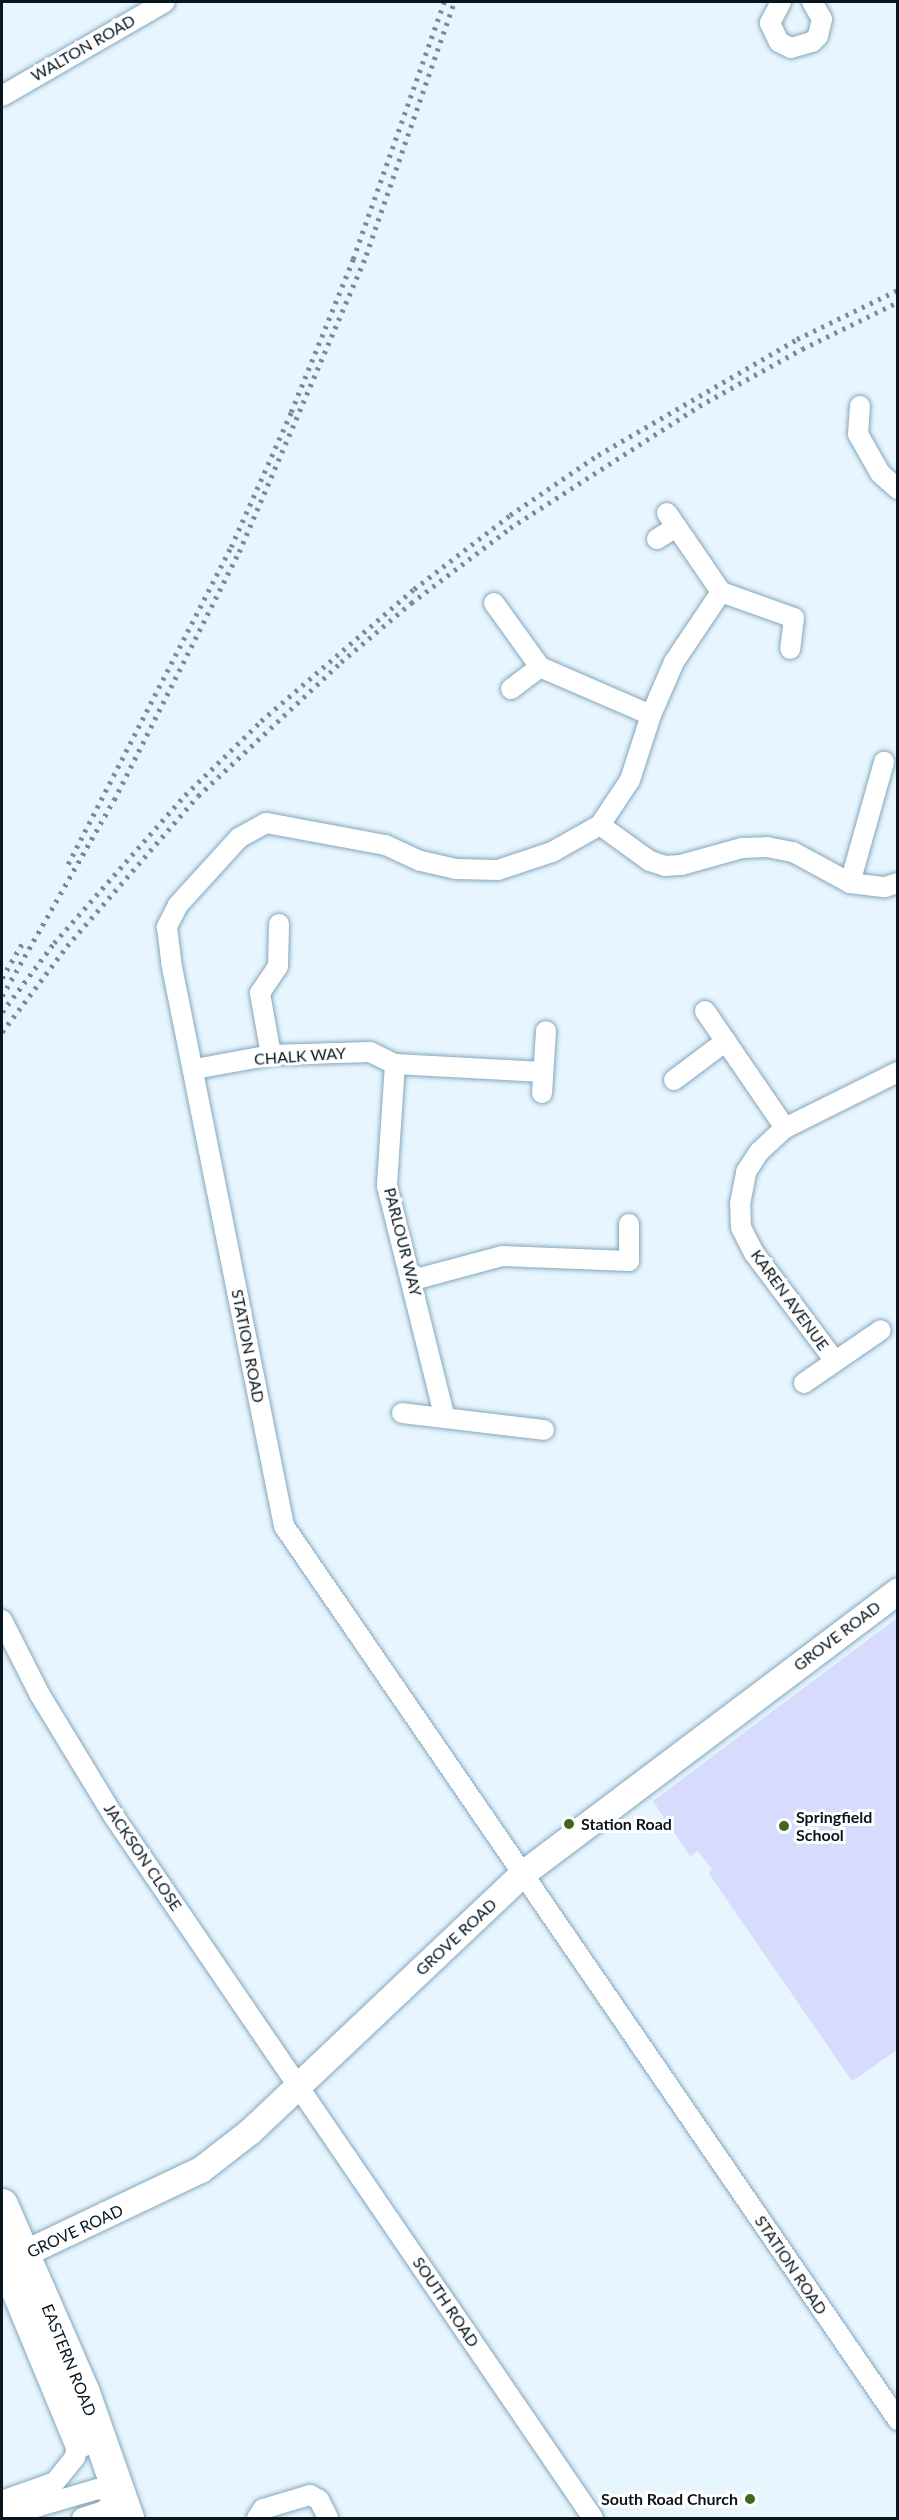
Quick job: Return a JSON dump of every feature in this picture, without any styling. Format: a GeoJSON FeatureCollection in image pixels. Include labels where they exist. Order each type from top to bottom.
{"type":"FeatureCollection","features":[{"type":"Feature","properties":{"kind":"main road","name":"EASTERN ROAD"},"geometry":{"type":"LineString","coordinates":[[2,2205],[11,2257],[106,2508]]}},
{"type":"Feature","properties":{"kind":"main road","name":"EASTERN ROAD"},"geometry":{"type":"LineString","coordinates":[[11,2257],[84,2393],[106,2508]]}},
{"type":"Feature","properties":{"kind":"street","name":"WALTON ROAD"},"geometry":{"type":"LineString","coordinates":[[2,96],[165,2]]}},
{"type":"Feature","properties":{"kind":"street"},"geometry":{"type":"LineString","coordinates":[[781,2],[770,23],[779,42],[791,48],[812,42],[818,36],[822,19],[812,2]]}},
{"type":"Feature","properties":{"kind":"street"},"geometry":{"type":"LineString","coordinates":[[861,406],[858,434],[880,473],[897,489]]}},
{"type":"Feature","properties":{"kind":"street"},"geometry":{"type":"LineString","coordinates":[[657,539],[671,520],[721,592],[794,618],[790,649]]}},
{"type":"Feature","properties":{"kind":"street","name":"STATION ROAD"},"geometry":{"type":"LineString","coordinates":[[721,592],[674,662],[651,715],[630,780],[600,825],[552,852],[498,870],[456,870],[420,861],[385,845],[294,826],[266,823],[239,838],[178,904],[167,927],[171,962],[195,1069],[284,1526],[897,2420]]}},
{"type":"Feature","properties":{"kind":"street"},"geometry":{"type":"LineString","coordinates":[[494,603],[540,666],[651,715]]}},
{"type":"Feature","properties":{"kind":"street"},"geometry":{"type":"LineString","coordinates":[[511,689],[540,666]]}},
{"type":"Feature","properties":{"kind":"street"},"geometry":{"type":"LineString","coordinates":[[850,883],[884,762]]}},
{"type":"Feature","properties":{"kind":"street"},"geometry":{"type":"LineString","coordinates":[[600,825],[650,861],[665,866],[681,865],[742,848],[767,847],[793,852],[850,883],[885,887],[897,883]]}},
{"type":"Feature","properties":{"kind":"street"},"geometry":{"type":"LineString","coordinates":[[271,1055],[260,993],[278,966],[279,924]]}},
{"type":"Feature","properties":{"kind":"street"},"geometry":{"type":"LineString","coordinates":[[705,1011],[785,1128]]}},
{"type":"Feature","properties":{"kind":"street"},"geometry":{"type":"LineString","coordinates":[[542,1093],[546,1031]]}},
{"type":"Feature","properties":{"kind":"street"},"geometry":{"type":"LineString","coordinates":[[674,1080],[726,1041]]}},
{"type":"Feature","properties":{"kind":"street","name":"CHALK WAY"},"geometry":{"type":"LineString","coordinates":[[195,1069],[271,1055],[370,1052],[395,1064]]}},
{"type":"Feature","properties":{"kind":"street"},"geometry":{"type":"LineString","coordinates":[[395,1064],[543,1072]]}},
{"type":"Feature","properties":{"kind":"street","name":"PARLOUR WAY"},"geometry":{"type":"LineString","coordinates":[[395,1064],[387,1186],[413,1280],[446,1418]]}},
{"type":"Feature","properties":{"kind":"street","name":"KAREN AVENUE"},"geometry":{"type":"LineString","coordinates":[[835,1361],[754,1253],[741,1228],[740,1204],[746,1172],[759,1152],[785,1128],[897,1072]]}},
{"type":"Feature","properties":{"kind":"street"},"geometry":{"type":"LineString","coordinates":[[413,1280],[502,1256],[629,1261],[630,1224]]}},
{"type":"Feature","properties":{"kind":"street","name":"KAREN AVENUE"},"geometry":{"type":"LineString","coordinates":[[804,1383],[881,1330]]}},
{"type":"Feature","properties":{"kind":"street"},"geometry":{"type":"LineString","coordinates":[[402,1413],[544,1430]]}},
{"type":"Feature","properties":{"kind":"street","name":"GROVE ROAD"},"geometry":{"type":"LineString","coordinates":[[11,2257],[201,2170],[250,2132],[523,1874],[897,1591]]}},
{"type":"Feature","properties":{"kind":"street","name":"JACKSON CLOSE"},"geometry":{"type":"LineString","coordinates":[[2,1620],[40,1695],[113,1815],[299,2085]]}},
{"type":"Feature","properties":{"kind":"street","name":"SOUTH ROAD"},"geometry":{"type":"LineString","coordinates":[[299,2085],[594,2518]]}},
{"type":"Feature","properties":{"kind":"street"},"geometry":{"type":"LineString","coordinates":[[2,2501],[55,2481],[75,2457],[78,2436]]}},
{"type":"Feature","properties":{"kind":"street"},"geometry":{"type":"LineString","coordinates":[[257,2518],[263,2509],[310,2495],[319,2500],[328,2518]]}},
{"type":"Feature","properties":{"kind":"street"},"geometry":{"type":"LineString","coordinates":[[2,2517],[106,2508]]}},
{"type":"Feature","properties":{"kind":"shaded area","name":"Springfield School"},"geometry":{"type":"Polygon","coordinates":[[[897,1618],[897,2050],[852,2081],[709,1874],[712,1869],[698,1851],[690,1856],[653,1801],[897,1618]]]}},
{"type":"Feature","properties":{"kind":"railway"},"geometry":{"type":"LineString","coordinates":[[68,864],[231,547],[291,412],[353,259],[444,2]]}},
{"type":"Feature","properties":{"kind":"railway"},"geometry":{"type":"LineString","coordinates":[[2,996],[114,800],[239,552],[366,255],[454,2]]}},
{"type":"Feature","properties":{"kind":"railway"},"geometry":{"type":"LineString","coordinates":[[2,1012],[54,943],[185,795],[261,721],[414,589],[510,515],[598,455],[797,339],[898,290]]}},
{"type":"Feature","properties":{"kind":"railway"},"geometry":{"type":"LineString","coordinates":[[2,1032],[67,946],[198,796],[341,662],[411,603],[510,528],[699,406],[802,349],[898,302]]}},
{"type":"Feature","properties":{"kind":"railway"},"geometry":{"type":"LineString","coordinates":[[2,978],[23,942]]}},
{"type":"Feature","properties":{"kind":"place","name":"Station Road"},"geometry":{"type":"Point","coordinates":[569,1824]}},
{"type":"Feature","properties":{"kind":"place","name":"Springfield School"},"geometry":{"type":"Point","coordinates":[784,1826]}},
{"type":"Feature","properties":{"kind":"place","name":"South Road Church"},"geometry":{"type":"Point","coordinates":[750,2499]}}]}
